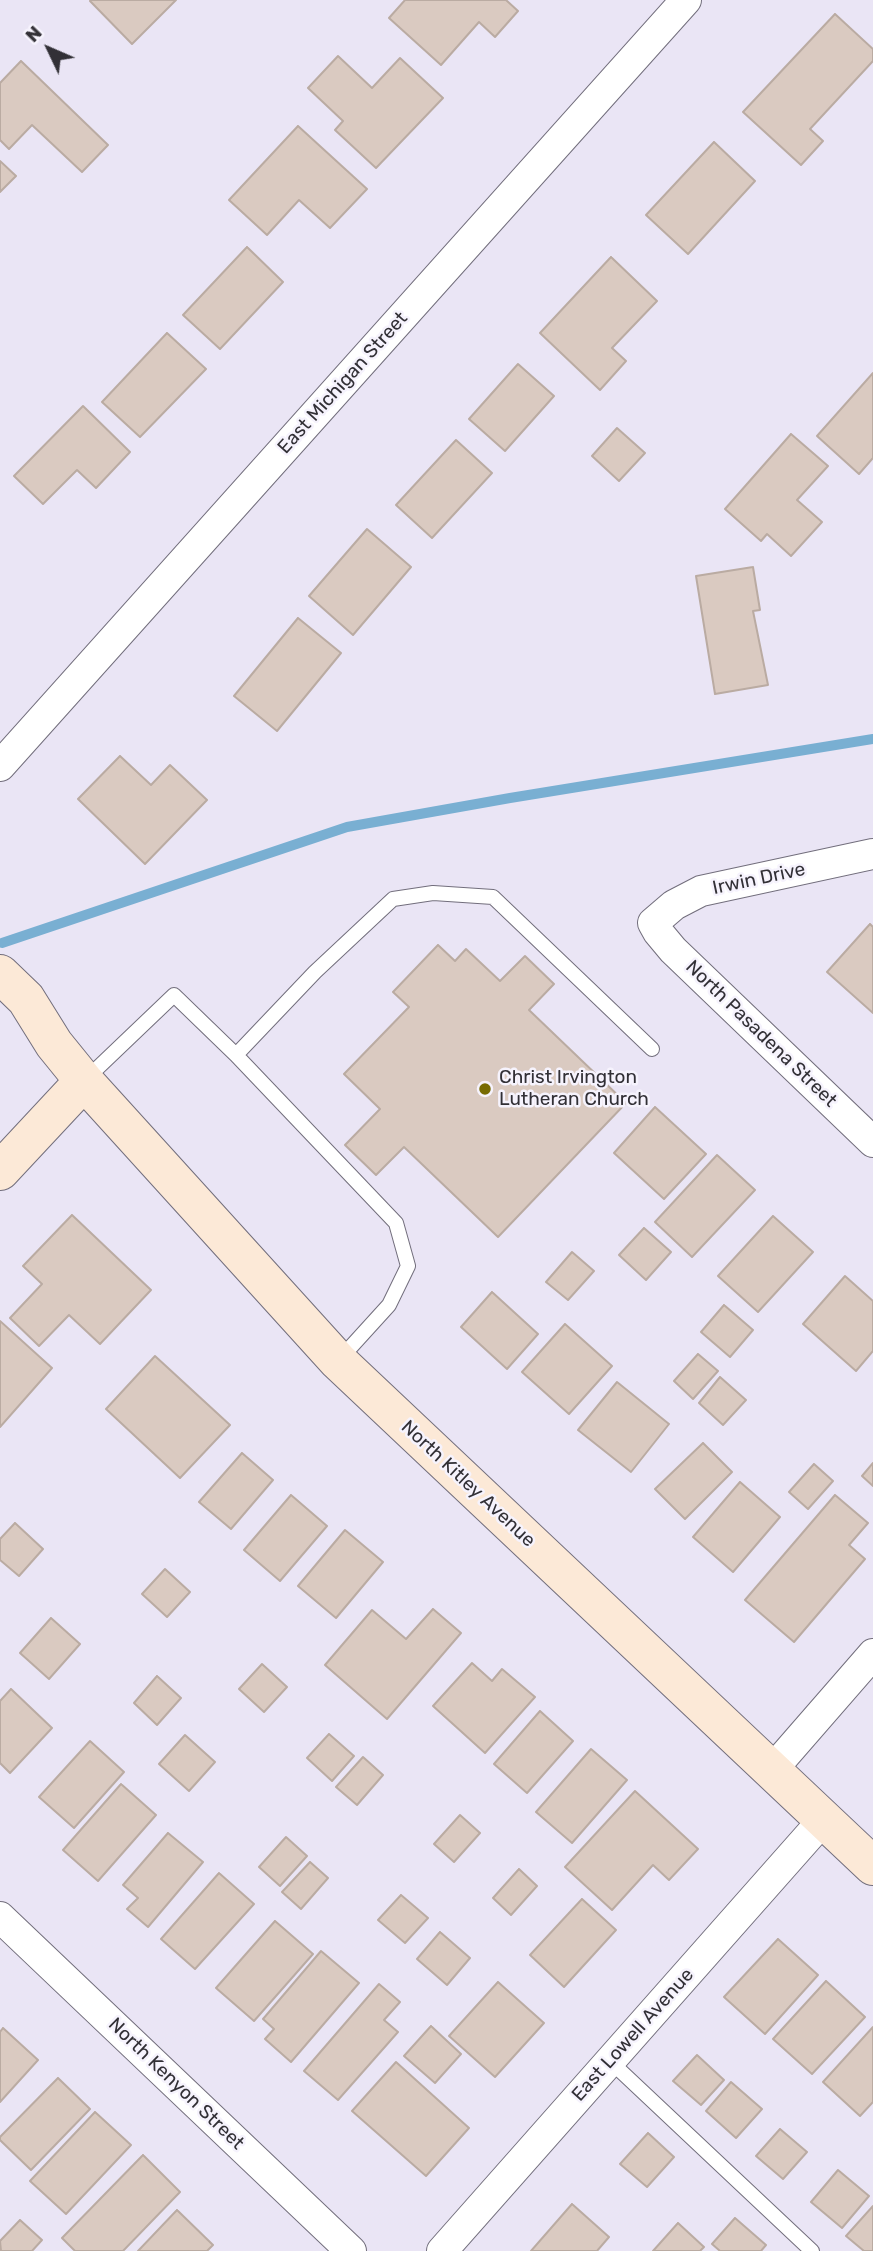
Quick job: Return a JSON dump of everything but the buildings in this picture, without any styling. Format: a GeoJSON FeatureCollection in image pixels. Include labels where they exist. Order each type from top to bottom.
{"type":"FeatureCollection","features":[{"type":"Feature","properties":{"kind":"street","name":"East Michigan Street"},"geometry":{"type":"LineString","coordinates":[[0,766],[686,0]]}},
{"type":"Feature","properties":{"kind":"street","name":"Irwin Drive"},"geometry":{"type":"LineString","coordinates":[[653,923],[674,905],[701,891],[873,855]]}},
{"type":"Feature","properties":{"kind":"street","name":"North Pasadena Street"},"geometry":{"type":"LineString","coordinates":[[653,923],[673,950],[873,1142]]}},
{"type":"Feature","properties":{"kind":"street","name":"North Kitley Avenue"},"geometry":{"type":"LineString","coordinates":[[0,974],[26,999],[54,1044],[84,1081],[338,1361],[873,1866]]}},
{"type":"Feature","properties":{"kind":"street"},"geometry":{"type":"LineString","coordinates":[[0,1171],[84,1081]]}},
{"type":"Feature","properties":{"kind":"street"},"geometry":{"type":"LineString","coordinates":[[772,1770],[873,1654]]}},
{"type":"Feature","properties":{"kind":"street","name":"East Lowell Avenue"},"geometry":{"type":"LineString","coordinates":[[442,2251],[824,1819]]}},
{"type":"Feature","properties":{"kind":"street","name":"North Kenyon Street"},"geometry":{"type":"LineString","coordinates":[[0,1917],[351,2251]]}},
{"type":"Feature","properties":{"kind":"lane"},"geometry":{"type":"LineString","coordinates":[[236,1055],[315,972],[393,899],[433,893],[493,897],[652,1049]]}},
{"type":"Feature","properties":{"kind":"lane"},"geometry":{"type":"LineString","coordinates":[[84,1081],[174,995],[236,1055],[396,1223],[408,1266],[388,1305],[338,1361]]}},
{"type":"Feature","properties":{"kind":"lane"},"geometry":{"type":"LineString","coordinates":[[610,2061],[812,2251]]}},
{"type":"Feature","properties":{"kind":"waterway"},"geometry":{"type":"LineString","coordinates":[[2,943],[347,827],[873,739]]}},
{"type":"Feature","properties":{"kind":"place","name":"Christ Irvington Lutheran Church"},"geometry":{"type":"Point","coordinates":[485,1089]}}]}
